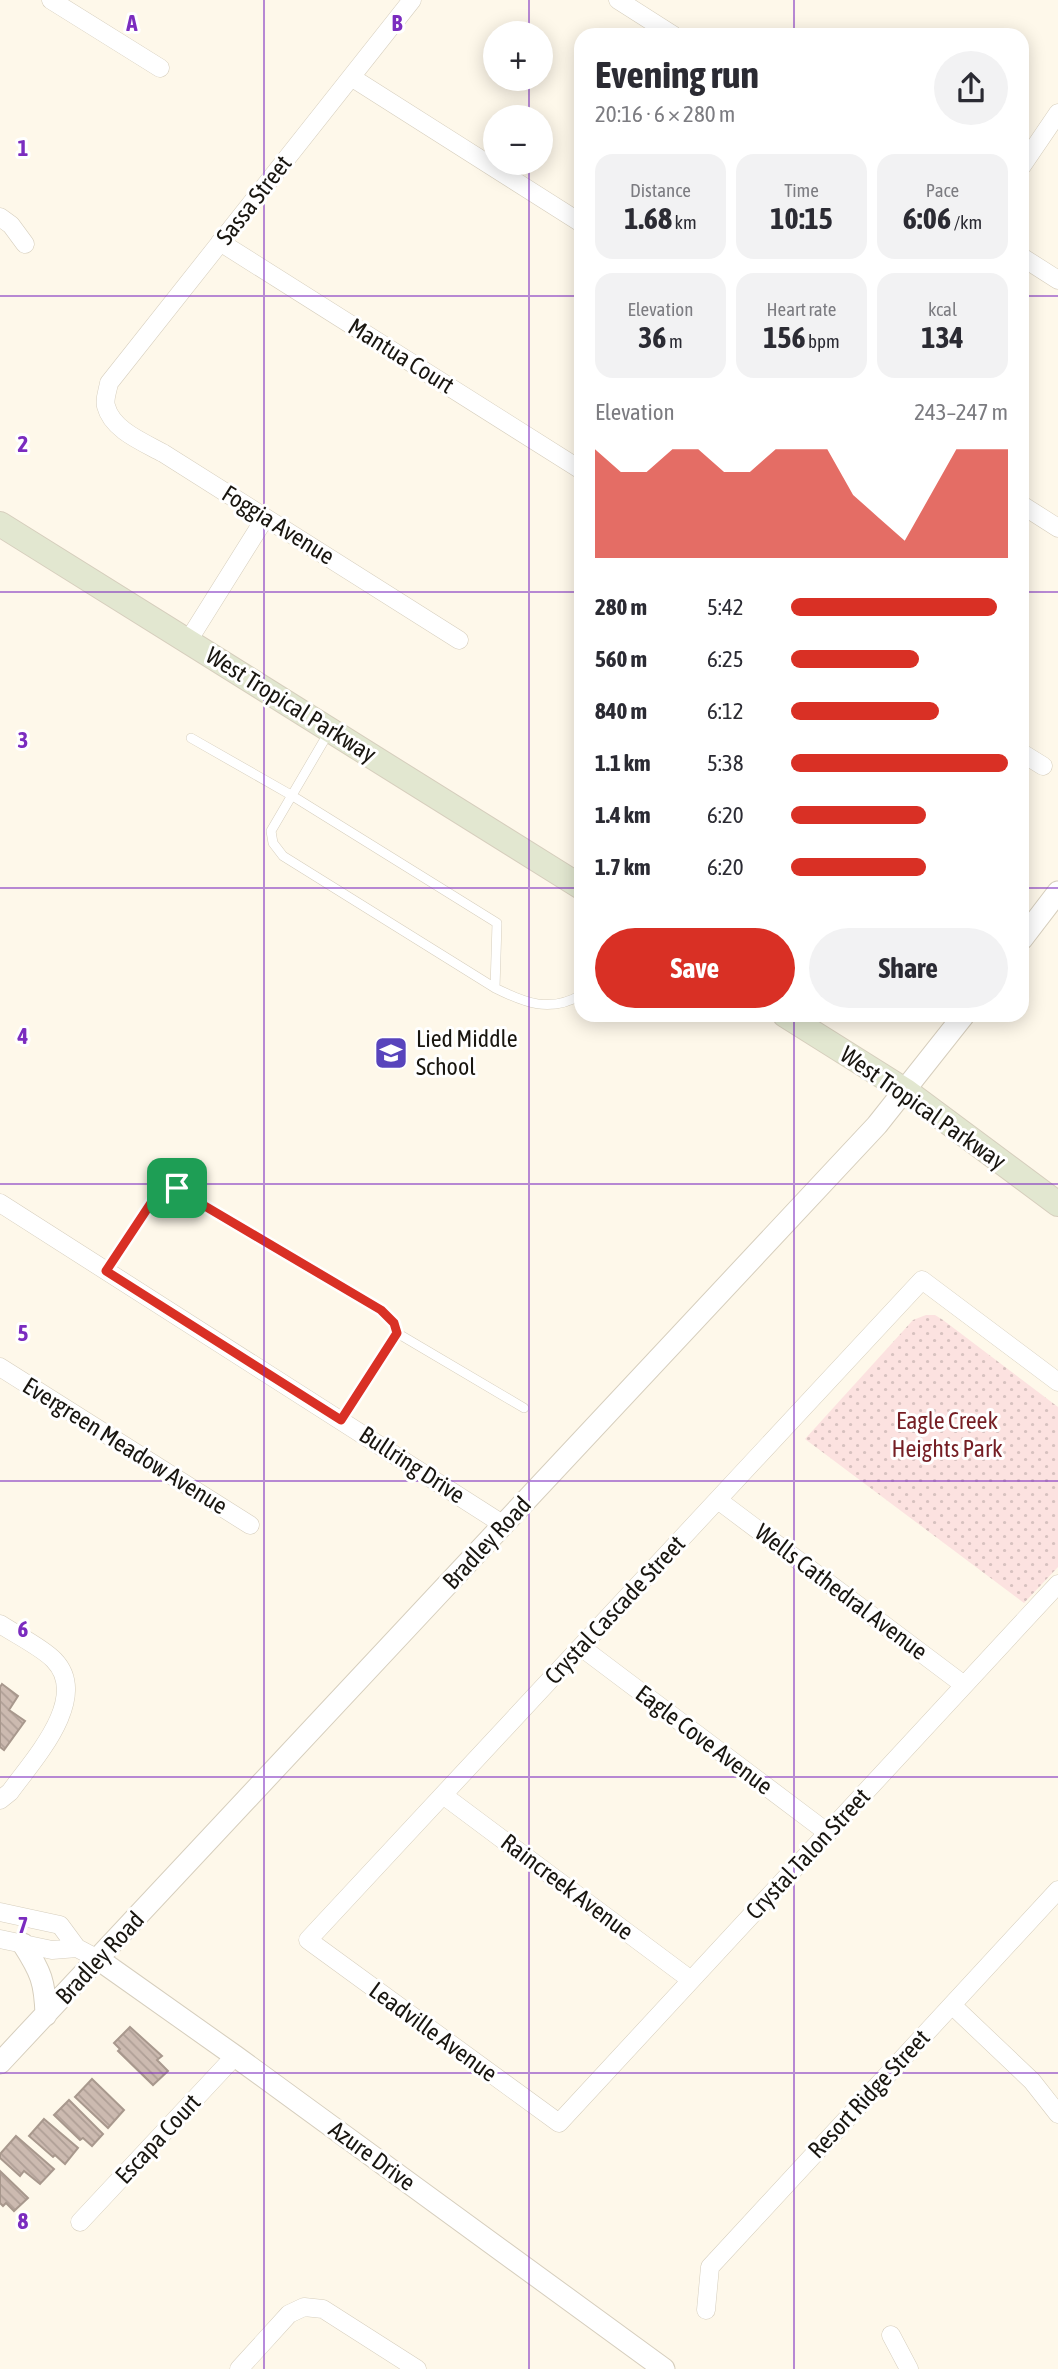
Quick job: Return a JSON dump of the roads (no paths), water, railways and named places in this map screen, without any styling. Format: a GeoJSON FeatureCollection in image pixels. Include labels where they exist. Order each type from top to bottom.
{"type":"FeatureCollection","features":[{"type":"Feature","properties":{"kind":"main road","name":"West Tropical Parkway"},"geometry":{"type":"LineString","coordinates":[[0,524],[574,883]]}},
{"type":"Feature","properties":{"kind":"main road","name":"West Tropical Parkway"},"geometry":{"type":"LineString","coordinates":[[796,1022],[906,1091],[1058,1205]]}},
{"type":"Feature","properties":{"kind":"street"},"geometry":{"type":"LineString","coordinates":[[51,0],[160,68]]}},
{"type":"Feature","properties":{"kind":"street","name":"Sassa Street"},"geometry":{"type":"LineString","coordinates":[[105,404],[109,383],[412,0]]}},
{"type":"Feature","properties":{"kind":"street"},"geometry":{"type":"LineString","coordinates":[[618,0],[662,28]]}},
{"type":"Feature","properties":{"kind":"street"},"geometry":{"type":"LineString","coordinates":[[351,77],[574,219]]}},
{"type":"Feature","properties":{"kind":"street"},"geometry":{"type":"LineString","coordinates":[[1029,156],[1058,113]]}},
{"type":"Feature","properties":{"kind":"street"},"geometry":{"type":"LineString","coordinates":[[0,217],[25,244]]}},
{"type":"Feature","properties":{"kind":"street","name":"Mantua Court"},"geometry":{"type":"LineString","coordinates":[[220,242],[574,466]]}},
{"type":"Feature","properties":{"kind":"street"},"geometry":{"type":"LineString","coordinates":[[1029,261],[1058,280]]}},
{"type":"Feature","properties":{"kind":"street","name":"Foggia Avenue"},"geometry":{"type":"LineString","coordinates":[[105,404],[114,422],[136,438],[459,640]]}},
{"type":"Feature","properties":{"kind":"street"},"geometry":{"type":"LineString","coordinates":[[1029,509],[1058,528]]}},
{"type":"Feature","properties":{"kind":"street"},"geometry":{"type":"LineString","coordinates":[[188,641],[265,518]]}},
{"type":"Feature","properties":{"kind":"street"},"geometry":{"type":"LineString","coordinates":[[1029,757],[1043,766]]}},
{"type":"Feature","properties":{"kind":"street"},"geometry":{"type":"LineString","coordinates":[[1029,930],[1058,892]]}},
{"type":"Feature","properties":{"kind":"street","name":"Bradley Road"},"geometry":{"type":"LineString","coordinates":[[0,2063],[877,1125],[959,1022]]}},
{"type":"Feature","properties":{"kind":"street","name":"Bullring Drive"},"geometry":{"type":"LineString","coordinates":[[0,1203],[504,1525]]}},
{"type":"Feature","properties":{"kind":"street","name":"Crystal Cascade Street"},"geometry":{"type":"LineString","coordinates":[[308,1940],[922,1280],[1057,1378]]}},
{"type":"Feature","properties":{"kind":"street","name":"Evergreen Meadow Avenue"},"geometry":{"type":"LineString","coordinates":[[0,1367],[250,1525]]}},
{"type":"Feature","properties":{"kind":"street","name":"Wells Cathedral Avenue"},"geometry":{"type":"LineString","coordinates":[[718,1500],[964,1685]]}},
{"type":"Feature","properties":{"kind":"street","name":"Crystal Talon Street"},"geometry":{"type":"LineString","coordinates":[[559,2123],[1058,1584]]}},
{"type":"Feature","properties":{"kind":"street"},"geometry":{"type":"LineString","coordinates":[[0,1624],[54,1659],[64,1675],[67,1692],[57,1728],[10,1792],[0,1800]]}},
{"type":"Feature","properties":{"kind":"street","name":"Eagle Cove Avenue"},"geometry":{"type":"LineString","coordinates":[[580,1647],[828,1833]]}},
{"type":"Feature","properties":{"kind":"street","name":"Raincreek Avenue"},"geometry":{"type":"LineString","coordinates":[[443,1794],[691,1980]]}},
{"type":"Feature","properties":{"kind":"street","name":"Resort Ridge Street"},"geometry":{"type":"LineString","coordinates":[[706,2310],[710,2267],[1058,1890]]}},
{"type":"Feature","properties":{"kind":"street","name":"Azure Drive"},"geometry":{"type":"LineString","coordinates":[[0,1912],[60,1925],[77,1948],[98,1959],[235,2056],[664,2369]]}},
{"type":"Feature","properties":{"kind":"street","name":"Azure Drive"},"geometry":{"type":"LineString","coordinates":[[0,1939],[52,1950],[77,1948]]}},
{"type":"Feature","properties":{"kind":"street","name":"Leadville Avenue"},"geometry":{"type":"LineString","coordinates":[[308,1940],[559,2123]]}},
{"type":"Feature","properties":{"kind":"street"},"geometry":{"type":"LineString","coordinates":[[23,1944],[43,1980],[46,2015]]}},
{"type":"Feature","properties":{"kind":"street"},"geometry":{"type":"LineString","coordinates":[[952,2005],[1032,2081],[1058,2114]]}},
{"type":"Feature","properties":{"kind":"street","name":"Escapa Court"},"geometry":{"type":"LineString","coordinates":[[80,2222],[235,2056]]}},
{"type":"Feature","properties":{"kind":"street"},"geometry":{"type":"LineString","coordinates":[[239,2369],[289,2314],[304,2307],[323,2309],[417,2369]]}},
{"type":"Feature","properties":{"kind":"street"},"geometry":{"type":"LineString","coordinates":[[891,2335],[909,2369]]}},
{"type":"Feature","properties":{"kind":"lane"},"geometry":{"type":"LineString","coordinates":[[330,730],[271,831],[273,843],[283,856],[516,999],[554,1006],[574,999]]}},
{"type":"Feature","properties":{"kind":"lane"},"geometry":{"type":"LineString","coordinates":[[191,738],[291,795],[497,923],[495,988]]}},
{"type":"Feature","properties":{"kind":"lane"},"geometry":{"type":"LineString","coordinates":[[106,1271],[157,1194],[171,1186],[381,1310],[394,1323],[397,1333],[524,1408]]}},
{"type":"Feature","properties":{"kind":"lane"},"geometry":{"type":"LineString","coordinates":[[341,1420],[397,1333]]}},
{"type":"Feature","properties":{"kind":"place","name":"Lied Middle School"},"geometry":{"type":"Point","coordinates":[391,1053]}},
{"type":"Feature","properties":{"kind":"park label","name":"Eagle Creek Heights Park"},"geometry":{"type":"Point","coordinates":[947,1435]}}]}
